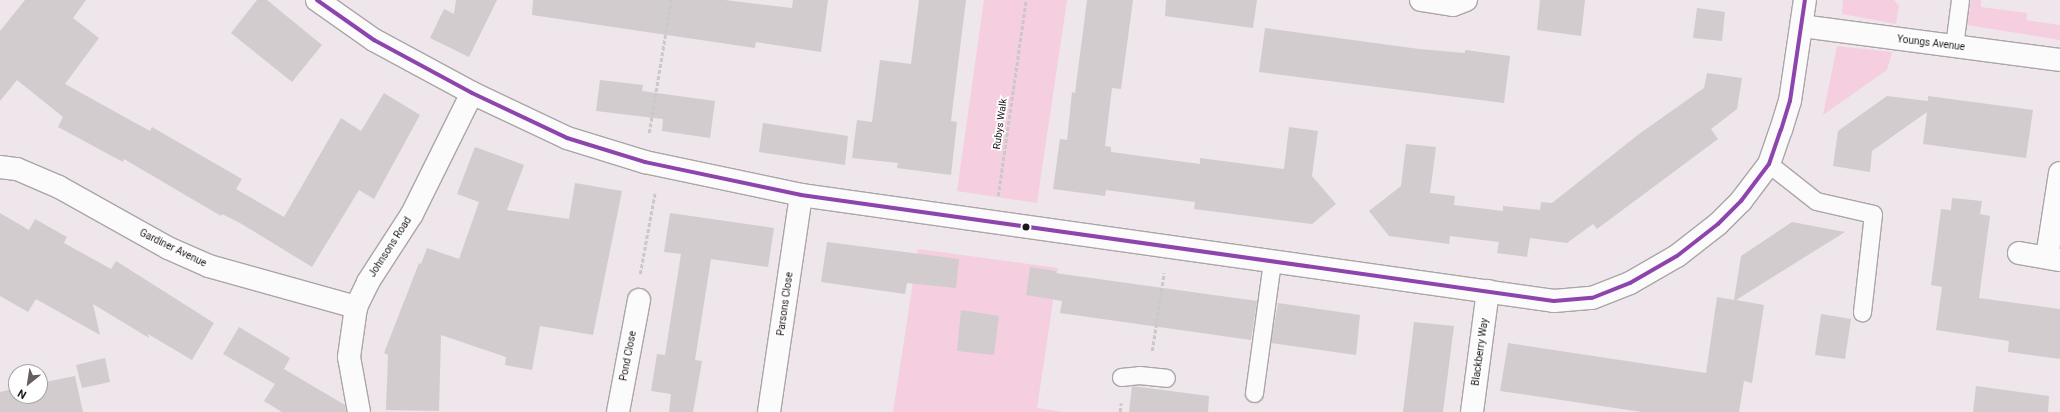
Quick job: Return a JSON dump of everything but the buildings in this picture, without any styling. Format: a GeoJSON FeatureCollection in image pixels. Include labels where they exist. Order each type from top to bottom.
{"type":"FeatureCollection","features":[{"type":"Feature","properties":{"kind":"street"},"geometry":{"type":"LineString","coordinates":[[317,0],[374,40],[472,93],[567,138],[652,163],[801,195],[1554,301],[1592,298],[1630,283],[1677,256],[1718,224],[1741,201],[1768,164],[1790,101],[1805,0]]}},
{"type":"Feature","properties":{"kind":"street"},"geometry":{"type":"LineString","coordinates":[[1421,0],[1453,5],[1466,0]]}},
{"type":"Feature","properties":{"kind":"street","name":"Youngs Avenue"},"geometry":{"type":"LineString","coordinates":[[1802,26],[2060,60]]}},
{"type":"Feature","properties":{"kind":"street","name":"Johnsons Road"},"geometry":{"type":"LineString","coordinates":[[358,412],[349,357],[356,307],[368,282],[412,214],[472,93]]}},
{"type":"Feature","properties":{"kind":"street","name":"Gardiner Avenue"},"geometry":{"type":"LineString","coordinates":[[0,167],[18,169],[59,187],[168,248],[210,266],[356,307]]}},
{"type":"Feature","properties":{"kind":"street"},"geometry":{"type":"LineString","coordinates":[[2019,253],[2053,259],[2060,173]]}},
{"type":"Feature","properties":{"kind":"street","name":"Parsons Close"},"geometry":{"type":"LineString","coordinates":[[770,412],[801,195]]}},
{"type":"Feature","properties":{"kind":"street","name":"Blackberry Way"},"geometry":{"type":"LineString","coordinates":[[1472,412],[1488,291]]}},
{"type":"Feature","properties":{"kind":"street","name":"Pond Close"},"geometry":{"type":"LineString","coordinates":[[618,412],[639,300]]}},
{"type":"Feature","properties":{"kind":"lane"},"geometry":{"type":"LineString","coordinates":[[1954,46],[1960,0]]}},
{"type":"Feature","properties":{"kind":"lane"},"geometry":{"type":"LineString","coordinates":[[1768,164],[1816,201],[1873,214],[1862,312]]}},
{"type":"Feature","properties":{"kind":"lane"},"geometry":{"type":"LineString","coordinates":[[1254,393],[1272,262]]}},
{"type":"Feature","properties":{"kind":"lane"},"geometry":{"type":"LineString","coordinates":[[1121,377],[1139,375],[1166,378]]}},
{"type":"Feature","properties":{"kind":"path"},"geometry":{"type":"LineString","coordinates":[[639,300],[638,290],[670,0]]}},
{"type":"Feature","properties":{"kind":"path","name":"Rubys Walk"},"geometry":{"type":"LineString","coordinates":[[995,222],[1026,0]]}},
{"type":"Feature","properties":{"kind":"path"},"geometry":{"type":"LineString","coordinates":[[1151,357],[1168,247]]}},
{"type":"Feature","properties":{"kind":"shaded area"},"geometry":{"type":"Polygon","coordinates":[[[984,0],[1067,0],[1037,203],[957,191],[984,0]]]}},
{"type":"Feature","properties":{"kind":"shaded area"},"geometry":{"type":"Polygon","coordinates":[[[1843,0],[1894,0],[1899,6],[1896,24],[1842,14],[1843,0]]]}},
{"type":"Feature","properties":{"kind":"shaded area"},"geometry":{"type":"Polygon","coordinates":[[[1971,0],[1981,0],[1981,7],[2027,13],[2026,20],[2060,25],[2060,40],[1967,25],[1971,0]]]}},
{"type":"Feature","properties":{"kind":"shaded area"},"geometry":{"type":"Polygon","coordinates":[[[1837,46],[1892,52],[1887,70],[1823,115],[1837,46]]]}},
{"type":"Feature","properties":{"kind":"shaded area"},"geometry":{"type":"Polygon","coordinates":[[[918,249],[1058,268],[1037,408],[1064,412],[893,412],[918,249]]]}},
{"type":"Feature","properties":{"kind":"transit line"},"geometry":{"type":"LineString","coordinates":[[317,0],[374,40],[472,93],[567,138],[645,162],[801,195],[1554,301],[1592,298],[1630,283],[1677,256],[1718,224],[1741,201],[1769,164],[1781,130],[1790,101],[1805,0]]}}]}
